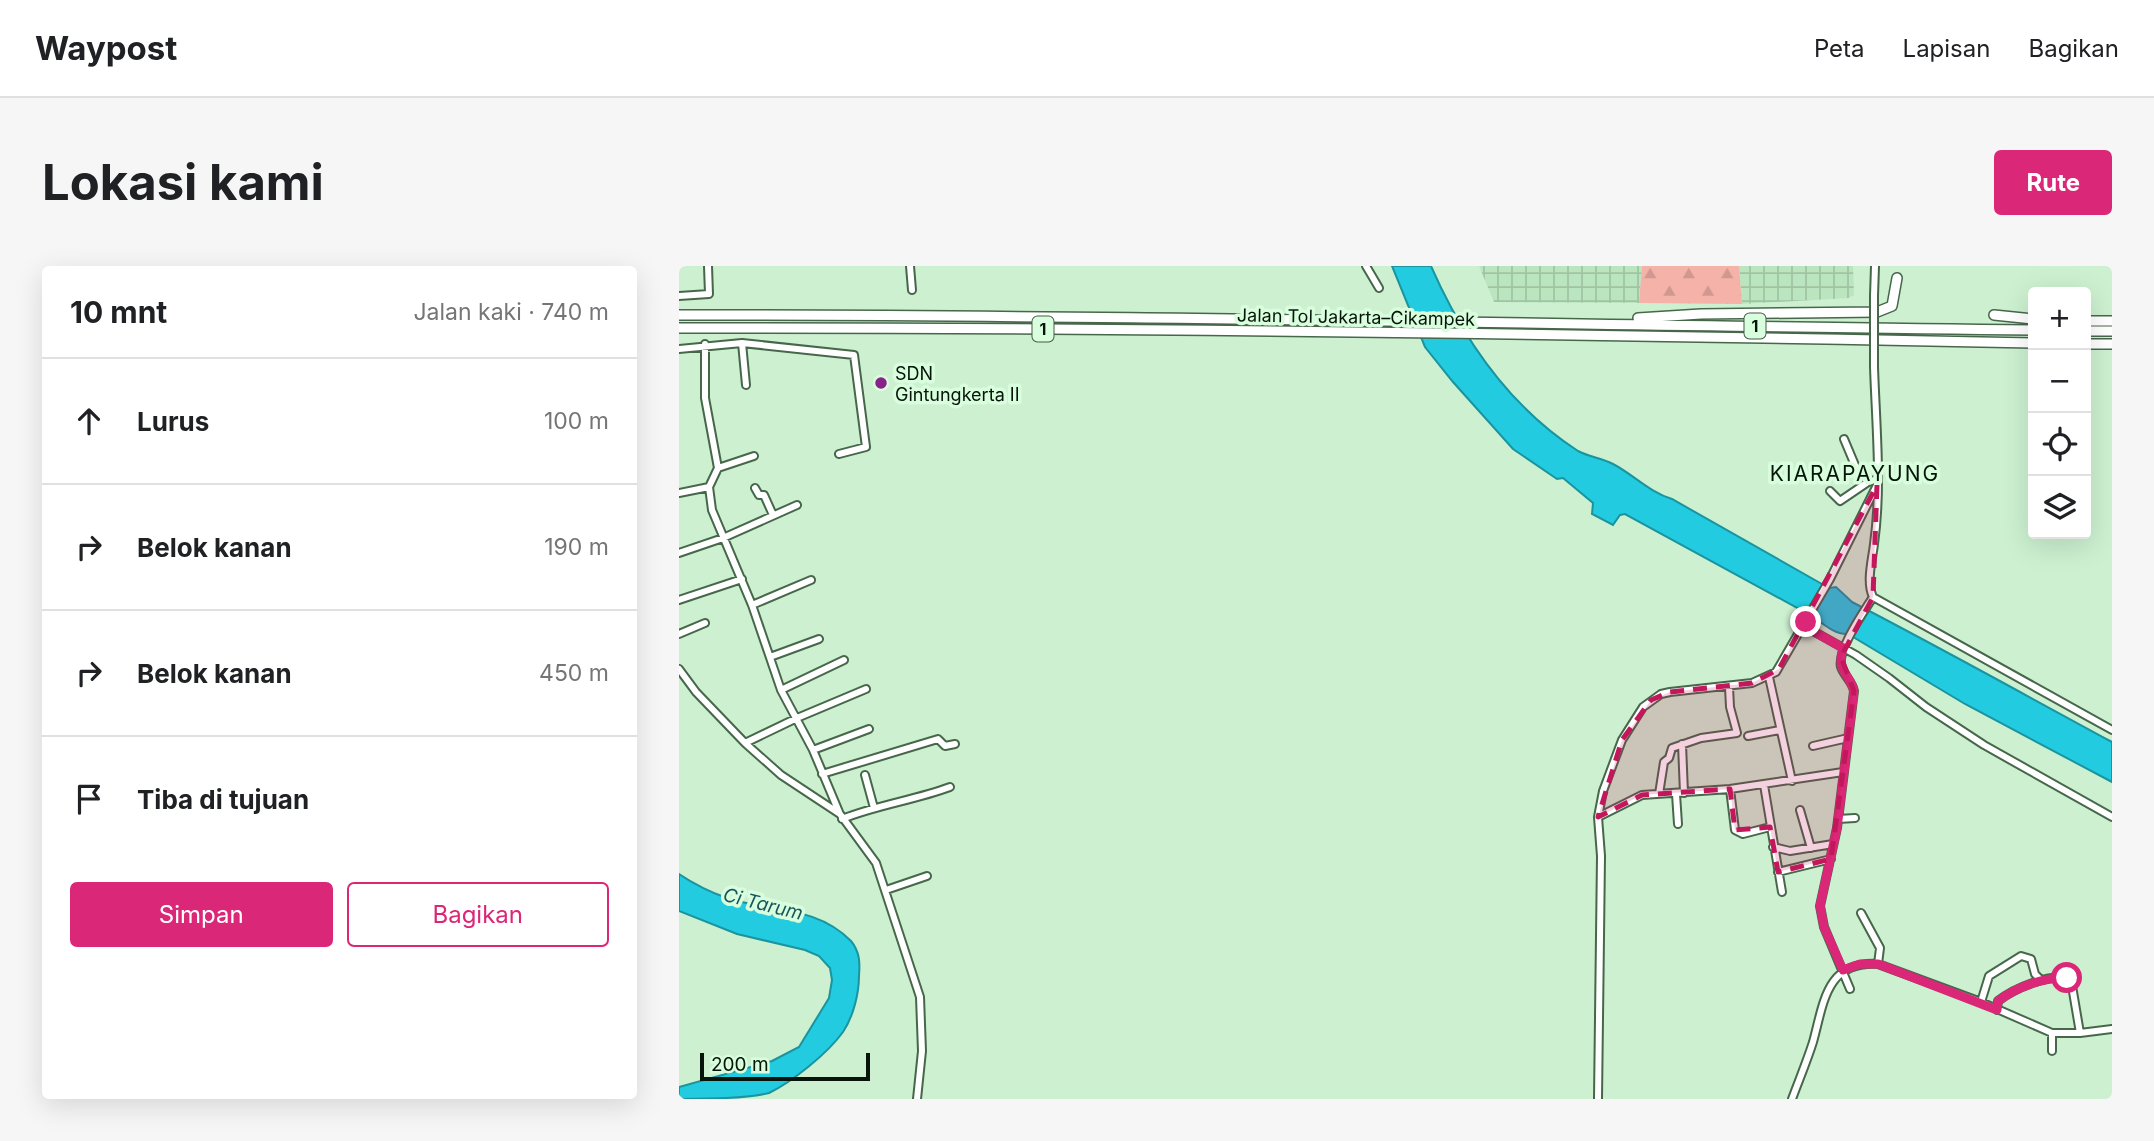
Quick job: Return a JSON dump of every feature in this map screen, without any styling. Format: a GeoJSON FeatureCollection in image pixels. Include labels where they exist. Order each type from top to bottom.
{"type":"FeatureCollection","features":[{"type":"Feature","properties":{"kind":"highway"},"geometry":{"type":"LineString","coordinates":[[1574,323],[1701,314],[1877,312],[1892,306],[1897,278]]}},
{"type":"Feature","properties":{"kind":"highway","name":"Jalan Tol Jakarta–Cikampek"},"geometry":{"type":"LineString","coordinates":[[679,315],[1402,320],[2028,330]]}},
{"type":"Feature","properties":{"kind":"highway"},"geometry":{"type":"LineString","coordinates":[[1994,315],[2028,318]]}},
{"type":"Feature","properties":{"kind":"highway"},"geometry":{"type":"LineString","coordinates":[[2091,321],[2112,321]]}},
{"type":"Feature","properties":{"kind":"highway","name":"Jalan Tol Jakarta–Cikampek"},"geometry":{"type":"LineString","coordinates":[[679,328],[896,327],[2028,343]]}},
{"type":"Feature","properties":{"kind":"highway"},"geometry":{"type":"LineString","coordinates":[[2091,331],[2112,331]]}},
{"type":"Feature","properties":{"kind":"highway"},"geometry":{"type":"LineString","coordinates":[[2091,344],[2112,344]]}},
{"type":"Feature","properties":{"kind":"street"},"geometry":{"type":"LineString","coordinates":[[679,296],[709,294],[708,266],[716,266]]}},
{"type":"Feature","properties":{"kind":"street"},"geometry":{"type":"LineString","coordinates":[[910,266],[912,290]]}},
{"type":"Feature","properties":{"kind":"street"},"geometry":{"type":"LineString","coordinates":[[1366,266],[1379,288]]}},
{"type":"Feature","properties":{"kind":"street"},"geometry":{"type":"LineString","coordinates":[[1850,989],[1821,919],[1820,906],[1838,820],[1854,691],[1840,661],[1843,648],[1873,597],[1870,579],[1877,517],[1875,266]]}},
{"type":"Feature","properties":{"kind":"street"},"geometry":{"type":"LineString","coordinates":[[742,343],[746,385]]}},
{"type":"Feature","properties":{"kind":"street"},"geometry":{"type":"LineString","coordinates":[[679,349],[705,344],[742,343],[854,355],[866,447],[839,454]]}},
{"type":"Feature","properties":{"kind":"street"},"geometry":{"type":"LineString","coordinates":[[705,344],[705,398],[718,468],[709,487],[712,510],[752,605],[781,690],[813,750],[841,816],[876,863],[886,890],[920,996],[922,1051],[917,1099]]}},
{"type":"Feature","properties":{"kind":"street"},"geometry":{"type":"LineString","coordinates":[[1844,439],[1857,470],[1868,482]]}},
{"type":"Feature","properties":{"kind":"street"},"geometry":{"type":"LineString","coordinates":[[718,468],[754,456]]}},
{"type":"Feature","properties":{"kind":"street"},"geometry":{"type":"LineString","coordinates":[[1830,491],[1840,500],[1868,482],[1877,482]]}},
{"type":"Feature","properties":{"kind":"street"},"geometry":{"type":"LineString","coordinates":[[1598,1099],[1601,856],[1598,817],[1603,791],[1622,740],[1643,707],[1661,694],[1729,687],[1769,677],[1779,668],[1830,579],[1877,482]]}},
{"type":"Feature","properties":{"kind":"street"},"geometry":{"type":"LineString","coordinates":[[679,493],[709,487]]}},
{"type":"Feature","properties":{"kind":"street"},"geometry":{"type":"LineString","coordinates":[[755,488],[759,495],[764,495],[773,515]]}},
{"type":"Feature","properties":{"kind":"street"},"geometry":{"type":"LineString","coordinates":[[679,553],[723,538],[797,505]]}},
{"type":"Feature","properties":{"kind":"street"},"geometry":{"type":"LineString","coordinates":[[679,600],[742,579]]}},
{"type":"Feature","properties":{"kind":"street"},"geometry":{"type":"LineString","coordinates":[[752,605],[811,580]]}},
{"type":"Feature","properties":{"kind":"street"},"geometry":{"type":"LineString","coordinates":[[1873,597],[2112,730]]}},
{"type":"Feature","properties":{"kind":"street"},"geometry":{"type":"LineString","coordinates":[[679,634],[705,623]]}},
{"type":"Feature","properties":{"kind":"street"},"geometry":{"type":"LineString","coordinates":[[1804,626],[1889,678],[1960,731],[2112,817]]}},
{"type":"Feature","properties":{"kind":"street"},"geometry":{"type":"LineString","coordinates":[[770,657],[819,639]]}},
{"type":"Feature","properties":{"kind":"street"},"geometry":{"type":"LineString","coordinates":[[781,690],[844,660]]}},
{"type":"Feature","properties":{"kind":"street"},"geometry":{"type":"LineString","coordinates":[[679,669],[696,692],[745,743],[781,775],[841,816],[950,787]]}},
{"type":"Feature","properties":{"kind":"street"},"geometry":{"type":"LineString","coordinates":[[1769,677],[1792,781]]}},
{"type":"Feature","properties":{"kind":"street"},"geometry":{"type":"LineString","coordinates":[[1659,794],[1665,760],[1670,757],[1672,748],[1701,738],[1737,733],[1730,707],[1729,687]]}},
{"type":"Feature","properties":{"kind":"street"},"geometry":{"type":"LineString","coordinates":[[745,743],[866,689]]}},
{"type":"Feature","properties":{"kind":"street"},"geometry":{"type":"LineString","coordinates":[[813,750],[870,729]]}},
{"type":"Feature","properties":{"kind":"street"},"geometry":{"type":"LineString","coordinates":[[1748,736],[1780,730]]}},
{"type":"Feature","properties":{"kind":"street"},"geometry":{"type":"LineString","coordinates":[[1813,746],[1848,738]]}},
{"type":"Feature","properties":{"kind":"street"},"geometry":{"type":"LineString","coordinates":[[823,774],[938,739],[945,746],[955,744]]}},
{"type":"Feature","properties":{"kind":"street"},"geometry":{"type":"LineString","coordinates":[[1678,824],[1682,744]]}},
{"type":"Feature","properties":{"kind":"street"},"geometry":{"type":"LineString","coordinates":[[1598,817],[1642,795],[1730,789],[1843,772]]}},
{"type":"Feature","properties":{"kind":"street"},"geometry":{"type":"LineString","coordinates":[[865,775],[866,791],[874,808]]}},
{"type":"Feature","properties":{"kind":"street"},"geometry":{"type":"LineString","coordinates":[[1764,785],[1782,892]]}},
{"type":"Feature","properties":{"kind":"street"},"geometry":{"type":"LineString","coordinates":[[1730,789],[1735,830],[1738,833],[1770,827]]}},
{"type":"Feature","properties":{"kind":"street"},"geometry":{"type":"LineString","coordinates":[[1800,810],[1811,848]]}},
{"type":"Feature","properties":{"kind":"street"},"geometry":{"type":"LineString","coordinates":[[1838,820],[1856,818]]}},
{"type":"Feature","properties":{"kind":"street"},"geometry":{"type":"LineString","coordinates":[[1773,846],[1790,851],[1833,844]]}},
{"type":"Feature","properties":{"kind":"street"},"geometry":{"type":"LineString","coordinates":[[1778,872],[1831,859]]}},
{"type":"Feature","properties":{"kind":"street"},"geometry":{"type":"LineString","coordinates":[[886,890],[927,877]]}},
{"type":"Feature","properties":{"kind":"street"},"geometry":{"type":"LineString","coordinates":[[1861,913],[1880,948],[1878,964]]}},
{"type":"Feature","properties":{"kind":"street"},"geometry":{"type":"LineString","coordinates":[[1981,1002],[1989,975],[2021,956],[2031,959],[2035,974],[2041,980]]}},
{"type":"Feature","properties":{"kind":"street"},"geometry":{"type":"LineString","coordinates":[[1792,1099],[1812,1046],[1828,989],[1843,970],[1860,964],[1878,964],[1981,1002],[2052,1033],[2080,1033],[2112,1028]]}},
{"type":"Feature","properties":{"kind":"street"},"geometry":{"type":"LineString","coordinates":[[1997,1010],[2000,999],[2041,980],[2063,977],[2071,980],[2080,1033]]}},
{"type":"Feature","properties":{"kind":"street"},"geometry":{"type":"LineString","coordinates":[[2052,1033],[2052,1051]]}},
{"type":"Feature","properties":{"kind":"highlighted area"},"geometry":{"type":"Polygon","coordinates":[[[1877,485],[1873,597],[1841,657],[1854,691],[1831,859],[1778,872],[1770,827],[1735,830],[1730,789],[1642,795],[1598,817],[1622,740],[1651,700],[1670,692],[1752,683],[1779,669],[1877,485]]]}},
{"type":"Feature","properties":{"kind":"shaded area"},"geometry":{"type":"Polygon","coordinates":[[[1479,266],[1642,266],[1639,303],[1494,302],[1479,266]]]}},
{"type":"Feature","properties":{"kind":"shaded area"},"geometry":{"type":"Polygon","coordinates":[[[1739,266],[1853,266],[1854,295],[1849,298],[1742,304],[1739,266]]]}},
{"type":"Feature","properties":{"kind":"green space"},"geometry":{"type":"Polygon","coordinates":[[[1642,266],[1739,266],[1742,304],[1639,303],[1642,266]]]}},
{"type":"Feature","properties":{"kind":"water"},"geometry":{"type":"Polygon","coordinates":[[[1392,266],[1431,266],[1458,320],[1491,369],[1531,414],[1578,451],[1613,464],[1656,492],[1829,588],[1836,587],[1852,602],[2112,742],[2112,782],[1965,704],[1848,634],[1834,631],[1812,616],[1625,514],[1620,515],[1613,525],[1592,514],[1593,503],[1563,478],[1557,479],[1513,449],[1453,382],[1425,347],[1392,266]]]}},
{"type":"Feature","properties":{"kind":"water"},"geometry":{"type":"Polygon","coordinates":[[[679,874],[702,888],[727,898],[792,911],[823,921],[851,941],[858,953],[858,990],[847,1026],[809,1066],[769,1093],[737,1098],[679,1099],[679,1087],[772,1061],[799,1047],[829,998],[832,980],[830,968],[819,956],[805,950],[737,934],[679,911],[679,874]]]}},
{"type":"Feature","properties":{"kind":"place","name":"SDN Gintungkerta II"},"geometry":{"type":"Point","coordinates":[881,383]}},
{"type":"Feature","properties":{"kind":"district","name":"KIARAPAYUNG"},"geometry":{"type":"Point","coordinates":[1855,473]}},
{"type":"Feature","properties":{"kind":"route"},"geometry":{"type":"LineString","coordinates":[[1806,622],[1804,626],[1843,648],[1840,661],[1842,669],[1854,691],[1837,828],[1820,906],[1821,919],[1843,970],[1860,964],[1878,964],[1997,1010],[1998,1001],[2011,993],[2041,980],[2067,978]]}},
{"type":"Feature","properties":{"kind":"water label","name":"Ci Tarum"},"geometry":{"type":"Point","coordinates":[763,904]}}]}
